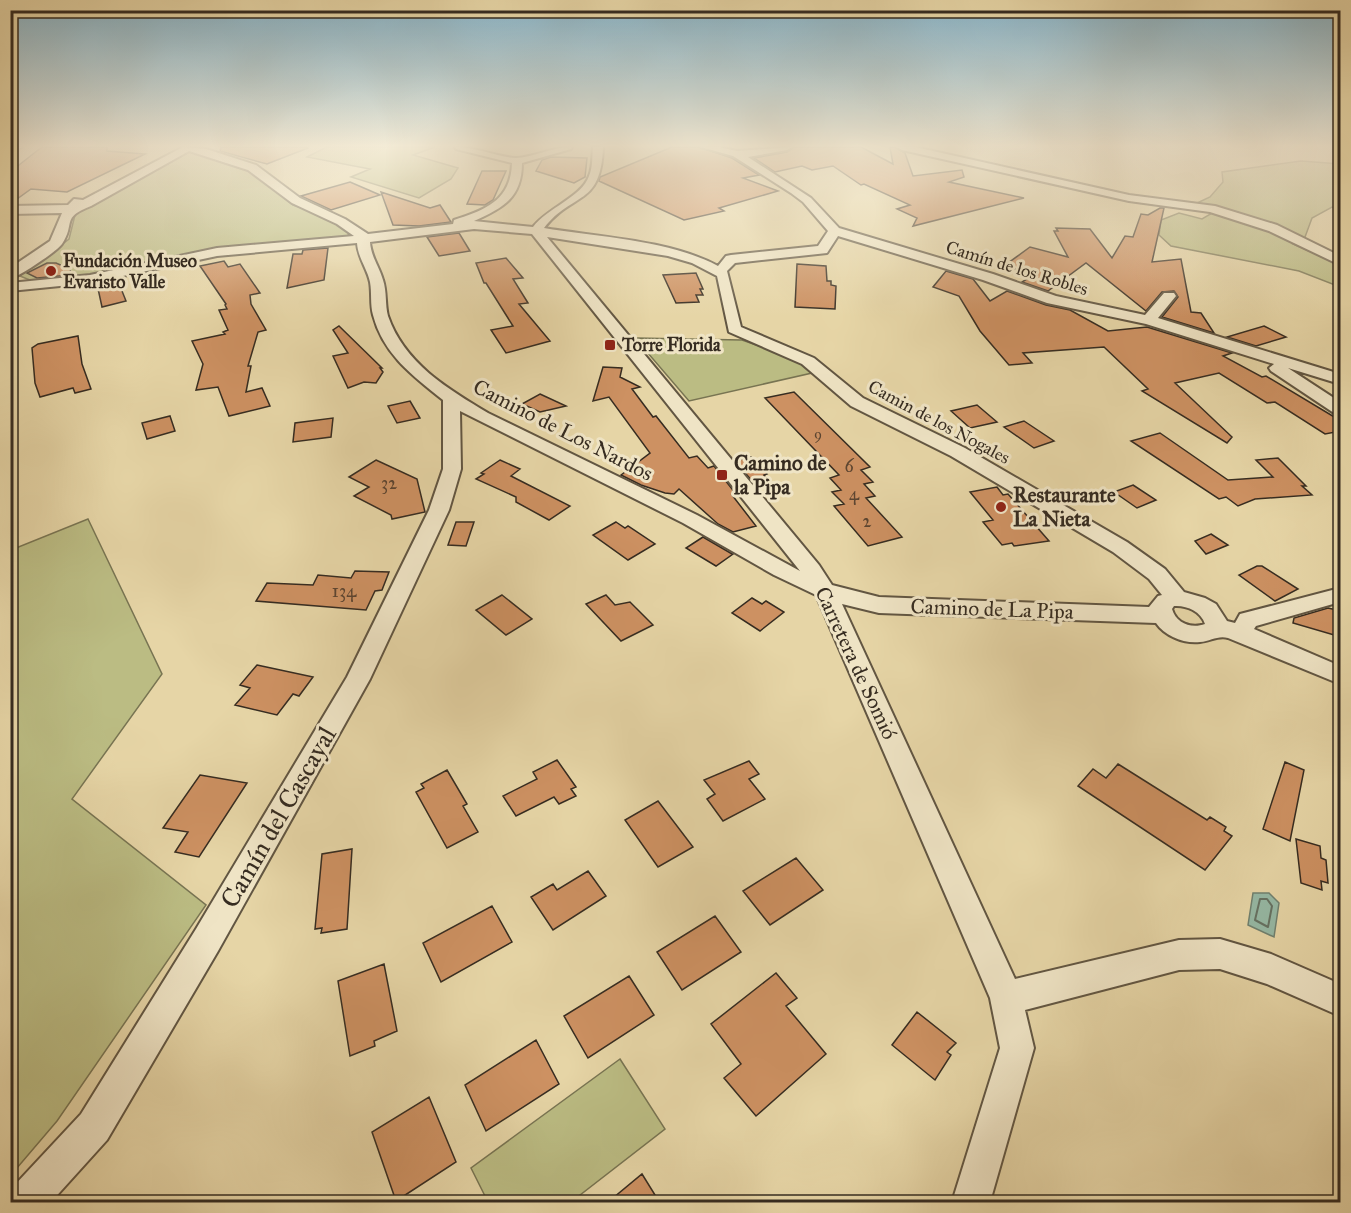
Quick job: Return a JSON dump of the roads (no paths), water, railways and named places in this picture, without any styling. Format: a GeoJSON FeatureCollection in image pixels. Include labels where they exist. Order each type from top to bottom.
{"type":"FeatureCollection","features":[{"type":"Feature","properties":{"kind":"street"},"geometry":{"type":"LineString","coordinates":[[10,210],[72,209],[85,204]]}},
{"type":"Feature","properties":{"kind":"street"},"geometry":{"type":"LineString","coordinates":[[300,204],[327,213],[350,226],[363,237]]}},
{"type":"Feature","properties":{"kind":"street"},"geometry":{"type":"LineString","coordinates":[[448,227],[477,216],[494,204]]}},
{"type":"Feature","properties":{"kind":"street"},"geometry":{"type":"LineString","coordinates":[[536,231],[542,221],[565,204]]}},
{"type":"Feature","properties":{"kind":"street"},"geometry":{"type":"LineString","coordinates":[[810,204],[835,231],[822,250]]}},
{"type":"Feature","properties":{"kind":"street"},"geometry":{"type":"LineString","coordinates":[[1170,204],[1210,209],[1272,228],[1341,261]]}},
{"type":"Feature","properties":{"kind":"street"},"geometry":{"type":"LineString","coordinates":[[10,275],[56,243],[64,218],[72,209]]}},
{"type":"Feature","properties":{"kind":"street"},"geometry":{"type":"LineString","coordinates":[[477,216],[496,227]]}},
{"type":"Feature","properties":{"kind":"street"},"geometry":{"type":"LineString","coordinates":[[10,287],[90,279],[217,252],[381,237],[448,227],[496,227],[536,231],[670,252],[702,262],[725,265],[822,250],[892,248]]}},
{"type":"Feature","properties":{"kind":"street","name":"Carretera de Somió"},"geometry":{"type":"LineString","coordinates":[[536,231],[812,570],[825,591],[1006,997],[1017,1048],[970,1203]]}},
{"type":"Feature","properties":{"kind":"street","name":"Camín de los Robles"},"geometry":{"type":"LineString","coordinates":[[835,231],[988,277],[1052,300],[1149,320],[1341,379]]}},
{"type":"Feature","properties":{"kind":"street","name":"Camino de Los Nardos"},"geometry":{"type":"LineString","coordinates":[[363,237],[364,255],[377,280],[380,314],[390,340],[409,365],[451,398],[482,417],[692,520],[767,564],[825,591]]}},
{"type":"Feature","properties":{"kind":"street","name":"Camin de los Nogales"},"geometry":{"type":"LineString","coordinates":[[725,265],[723,274],[734,329],[808,361],[857,402],[958,452],[1120,547],[1157,574],[1177,598]]}},
{"type":"Feature","properties":{"kind":"street"},"geometry":{"type":"LineString","coordinates":[[1149,320],[1169,296]]}},
{"type":"Feature","properties":{"kind":"street"},"geometry":{"type":"LineString","coordinates":[[1255,354],[1341,409]]}},
{"type":"Feature","properties":{"kind":"street","name":"Camín del Cascayal"},"geometry":{"type":"LineString","coordinates":[[26,1203],[94,1127],[207,940],[358,680],[439,510],[452,469],[451,398]]}},
{"type":"Feature","properties":{"kind":"street","name":"Camino de La Pipa"},"geometry":{"type":"LineString","coordinates":[[825,591],[854,602],[879,606],[1132,613],[1161,616]]}},
{"type":"Feature","properties":{"kind":"street"},"geometry":{"type":"LineString","coordinates":[[1241,632],[1248,620],[1341,595]]}},
{"type":"Feature","properties":{"kind":"street"},"geometry":{"type":"LineString","coordinates":[[1217,627],[1216,617],[1206,608],[1192,601],[1177,598],[1166,601],[1160,608],[1161,616],[1173,628],[1191,635],[1208,634],[1217,627],[1241,632],[1320,668],[1341,675]]}},
{"type":"Feature","properties":{"kind":"street"},"geometry":{"type":"LineString","coordinates":[[1006,997],[1033,993],[1179,955],[1220,954],[1271,970],[1341,1000]]}},
{"type":"Feature","properties":{"kind":"water"},"geometry":{"type":"Polygon","coordinates":[[[1253,893],[1269,893],[1279,903],[1274,937],[1248,925],[1253,893]]]}},
{"type":"Feature","properties":{"kind":"place","name":"Fundación Museo Evaristo Valle"},"geometry":{"type":"Point","coordinates":[51,271]}},
{"type":"Feature","properties":{"kind":"place","name":"Torre Florida"},"geometry":{"type":"Point","coordinates":[610,345]}},
{"type":"Feature","properties":{"kind":"place","name":"Camino de la Pipa"},"geometry":{"type":"Point","coordinates":[722,475]}},
{"type":"Feature","properties":{"kind":"place","name":"Restaurante La Nieta"},"geometry":{"type":"Point","coordinates":[1001,507]}}]}
